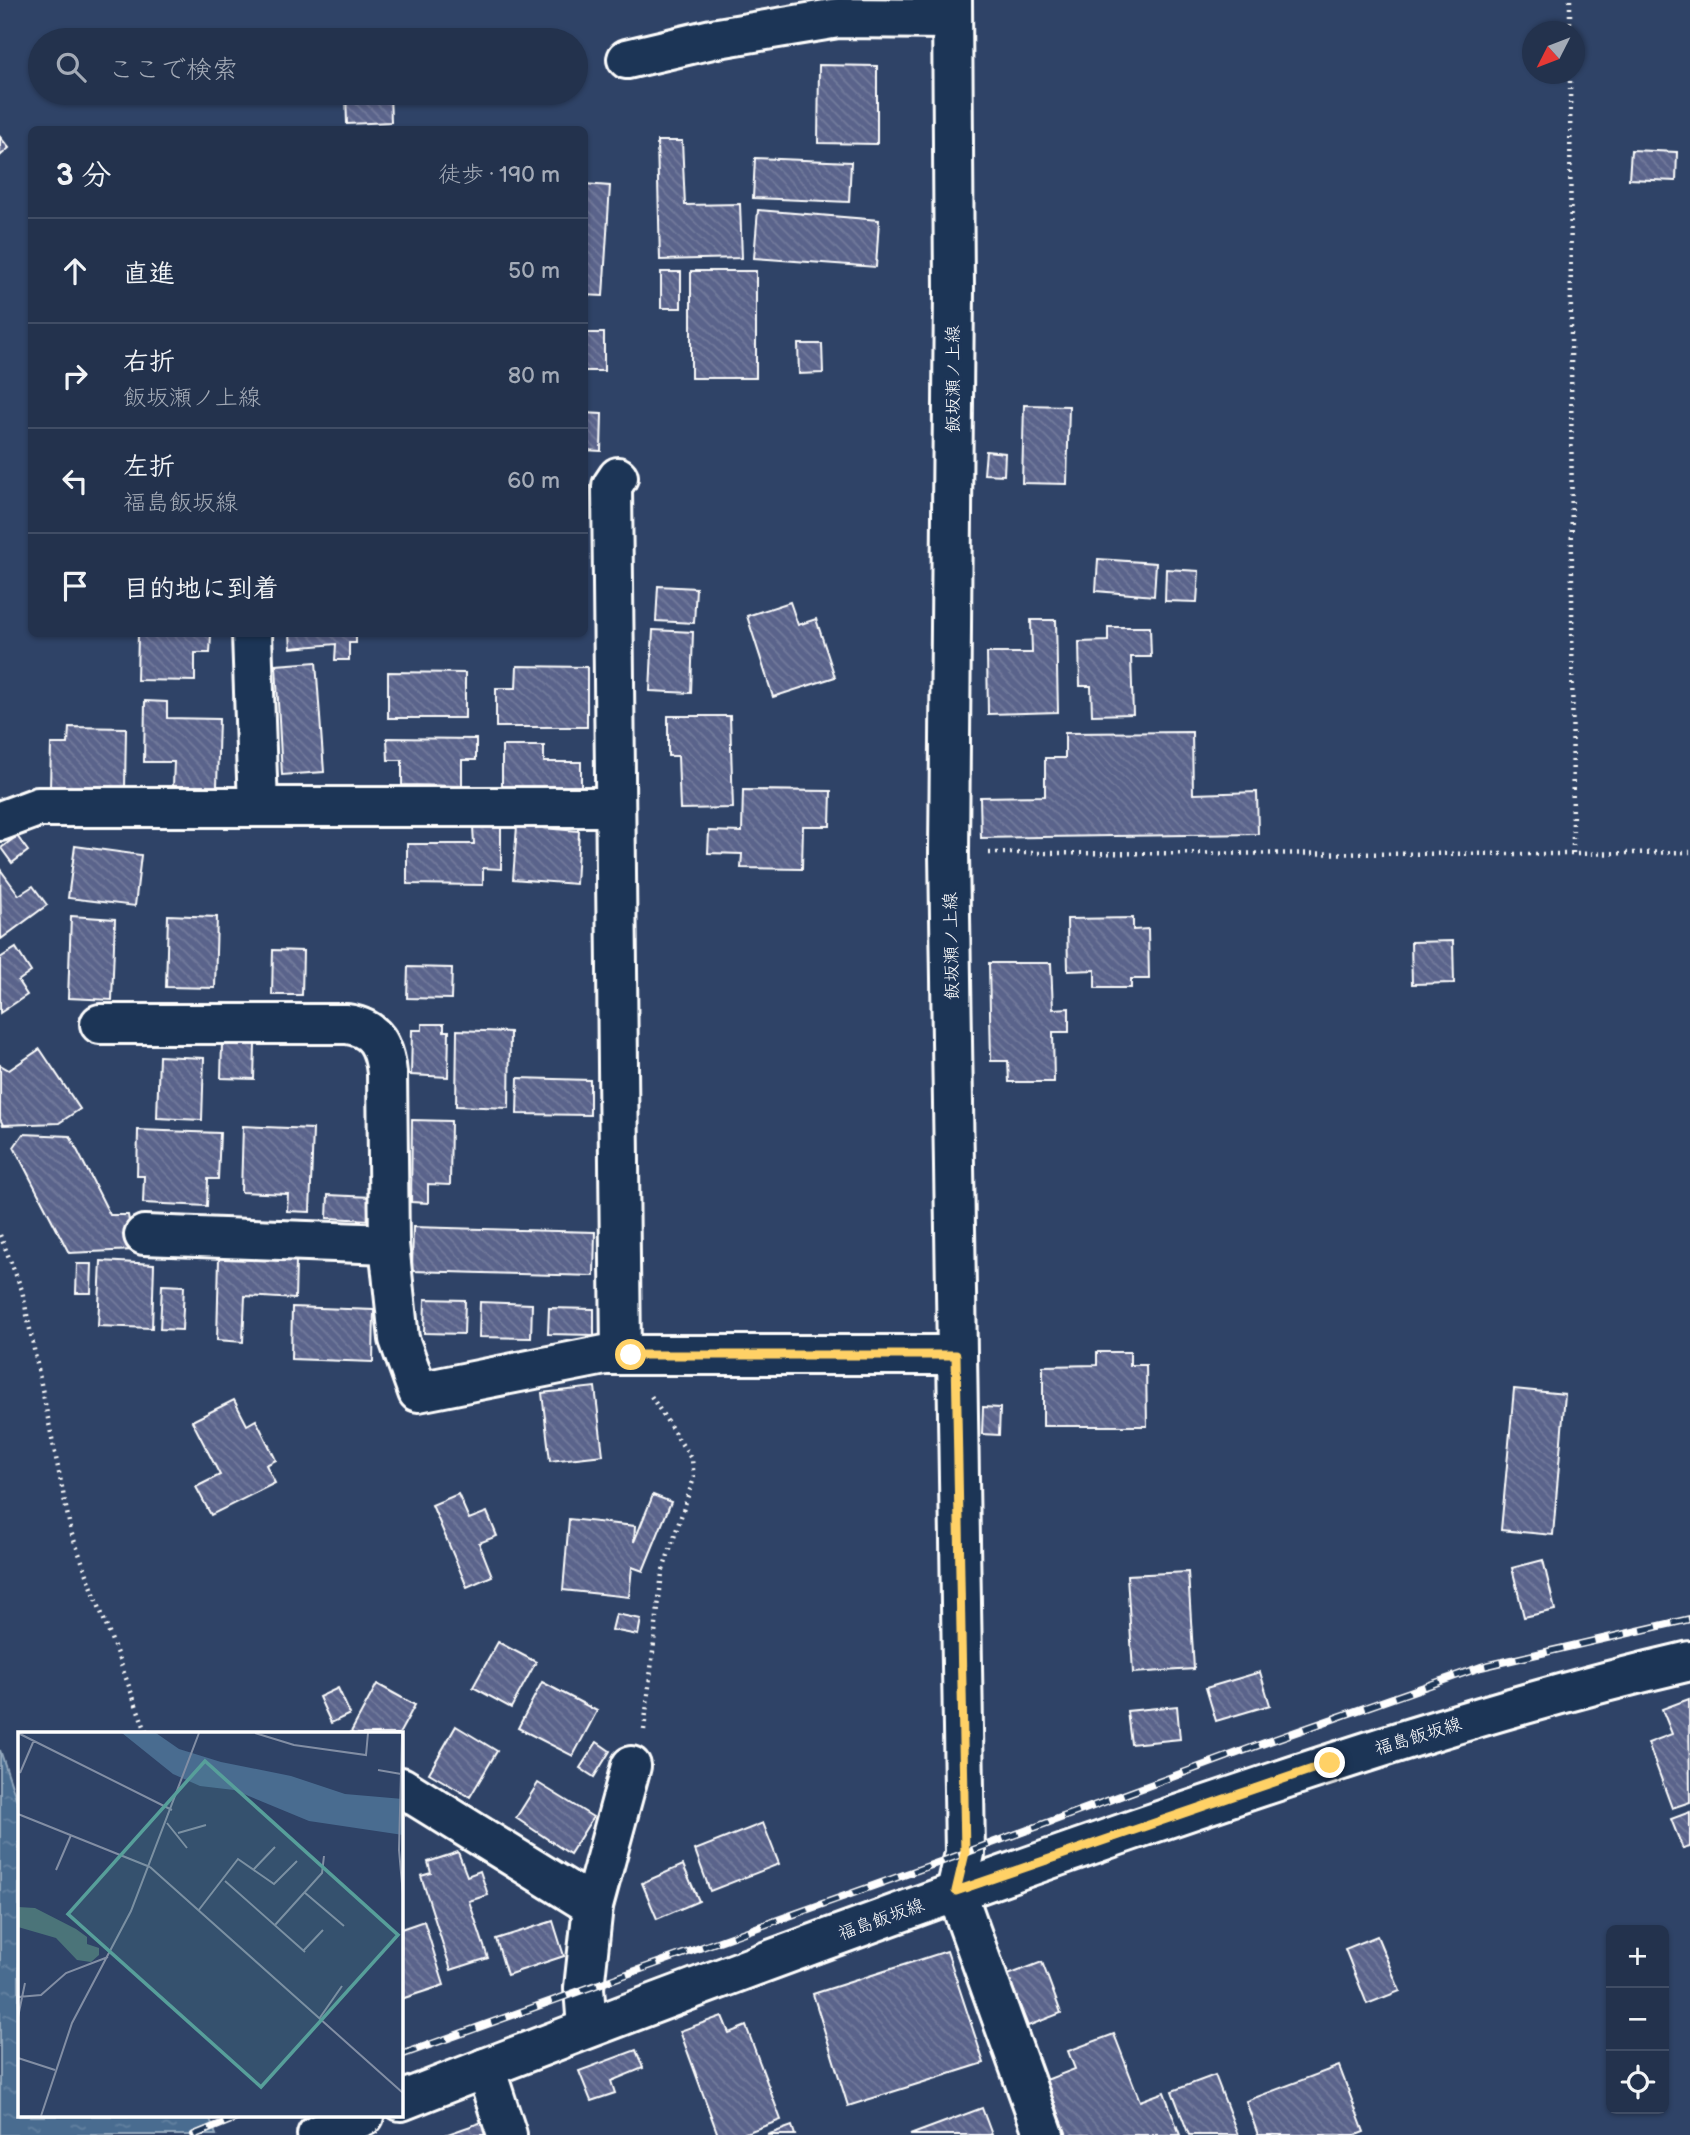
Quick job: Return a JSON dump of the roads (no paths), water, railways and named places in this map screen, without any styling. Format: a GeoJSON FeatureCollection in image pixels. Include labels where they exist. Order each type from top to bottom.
{"type":"FeatureCollection","features":[{"type":"Feature","properties":{"kind":"street"},"geometry":{"type":"LineString","coordinates":[[626,60],[712,39],[838,18],[952,10]]}},
{"type":"Feature","properties":{"kind":"street","name":"飯坂瀬ノ上線"},"geometry":{"type":"LineString","coordinates":[[952,10],[954,289],[949,853],[965,1853],[956,1891]]}},
{"type":"Feature","properties":{"kind":"street"},"geometry":{"type":"LineString","coordinates":[[605,483],[615,807],[626,1355]]}},
{"type":"Feature","properties":{"kind":"street"},"geometry":{"type":"LineString","coordinates":[[252,637],[258,807]]}},
{"type":"Feature","properties":{"kind":"street"},"geometry":{"type":"LineString","coordinates":[[0,821],[38,807],[615,807]]}},
{"type":"Feature","properties":{"kind":"street"},"geometry":{"type":"LineString","coordinates":[[100,1024],[347,1024],[358,1026],[374,1035],[385,1054],[387,1073],[389,1244],[399,1339],[418,1392],[605,1355],[956,1355]]}},
{"type":"Feature","properties":{"kind":"street"},"geometry":{"type":"LineString","coordinates":[[144,1235],[389,1244]]}},
{"type":"Feature","properties":{"kind":"street","name":"福島飯坂線"},"geometry":{"type":"LineString","coordinates":[[402,2101],[587,2028],[956,1891],[1330,1763],[1596,1683],[1690,1661]]}},
{"type":"Feature","properties":{"kind":"street"},"geometry":{"type":"LineString","coordinates":[[587,2028],[583,1989],[593,1906],[631,1766]]}},
{"type":"Feature","properties":{"kind":"street"},"geometry":{"type":"LineString","coordinates":[[402,1788],[593,1906]]}},
{"type":"Feature","properties":{"kind":"street"},"geometry":{"type":"LineString","coordinates":[[956,1891],[1044,2135]]}},
{"type":"Feature","properties":{"kind":"street"},"geometry":{"type":"LineString","coordinates":[[485,2068],[507,2135]]}},
{"type":"Feature","properties":{"kind":"water"},"geometry":{"type":"Polygon","coordinates":[[[0,1750],[18,1804],[18,2118],[210,2118],[216,2135],[0,2135],[0,1750]]]}},
{"type":"Feature","properties":{"kind":"railway"},"geometry":{"type":"LineString","coordinates":[[402,2055],[1481,1667],[1690,1619]]}},
{"type":"Feature","properties":{"kind":"railway"},"geometry":{"type":"LineString","coordinates":[[194,2135],[236,2118]]}}]}
